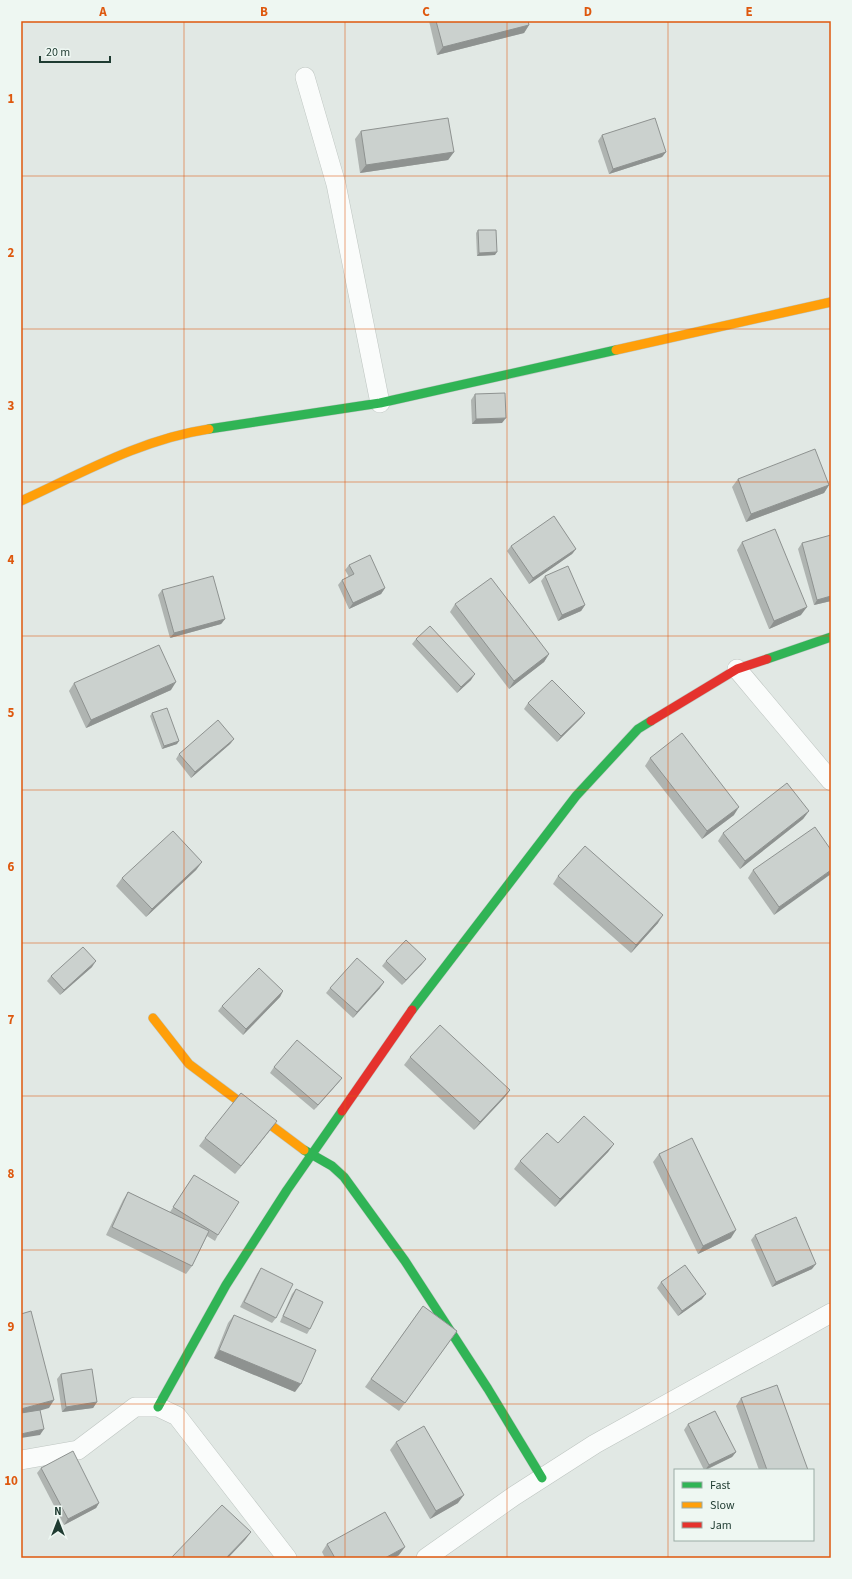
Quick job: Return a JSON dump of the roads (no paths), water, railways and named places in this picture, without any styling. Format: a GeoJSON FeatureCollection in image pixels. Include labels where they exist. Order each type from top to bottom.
{"type":"FeatureCollection","features":[{"type":"Feature","properties":{"kind":"street"},"geometry":{"type":"LineString","coordinates":[[305,77],[336,184],[380,403]]}},
{"type":"Feature","properties":{"kind":"street"},"geometry":{"type":"LineString","coordinates":[[21,501],[130,450],[187,432],[380,403],[831,302]]}},
{"type":"Feature","properties":{"kind":"street"},"geometry":{"type":"LineString","coordinates":[[158,1407],[226,1285],[311,1155],[414,1007],[576,796],[638,729],[737,669],[831,637]]}},
{"type":"Feature","properties":{"kind":"street"},"geometry":{"type":"LineString","coordinates":[[737,669],[831,781]]}},
{"type":"Feature","properties":{"kind":"street"},"geometry":{"type":"LineString","coordinates":[[152,1018],[190,1064],[311,1155],[332,1166],[344,1177],[405,1261],[488,1389],[542,1478]]}},
{"type":"Feature","properties":{"kind":"street"},"geometry":{"type":"LineString","coordinates":[[426,1558],[542,1478],[595,1444],[831,1314]]}},
{"type":"Feature","properties":{"kind":"street"},"geometry":{"type":"LineString","coordinates":[[21,1460],[78,1450],[135,1407],[158,1407],[177,1416],[287,1558]]}}]}
